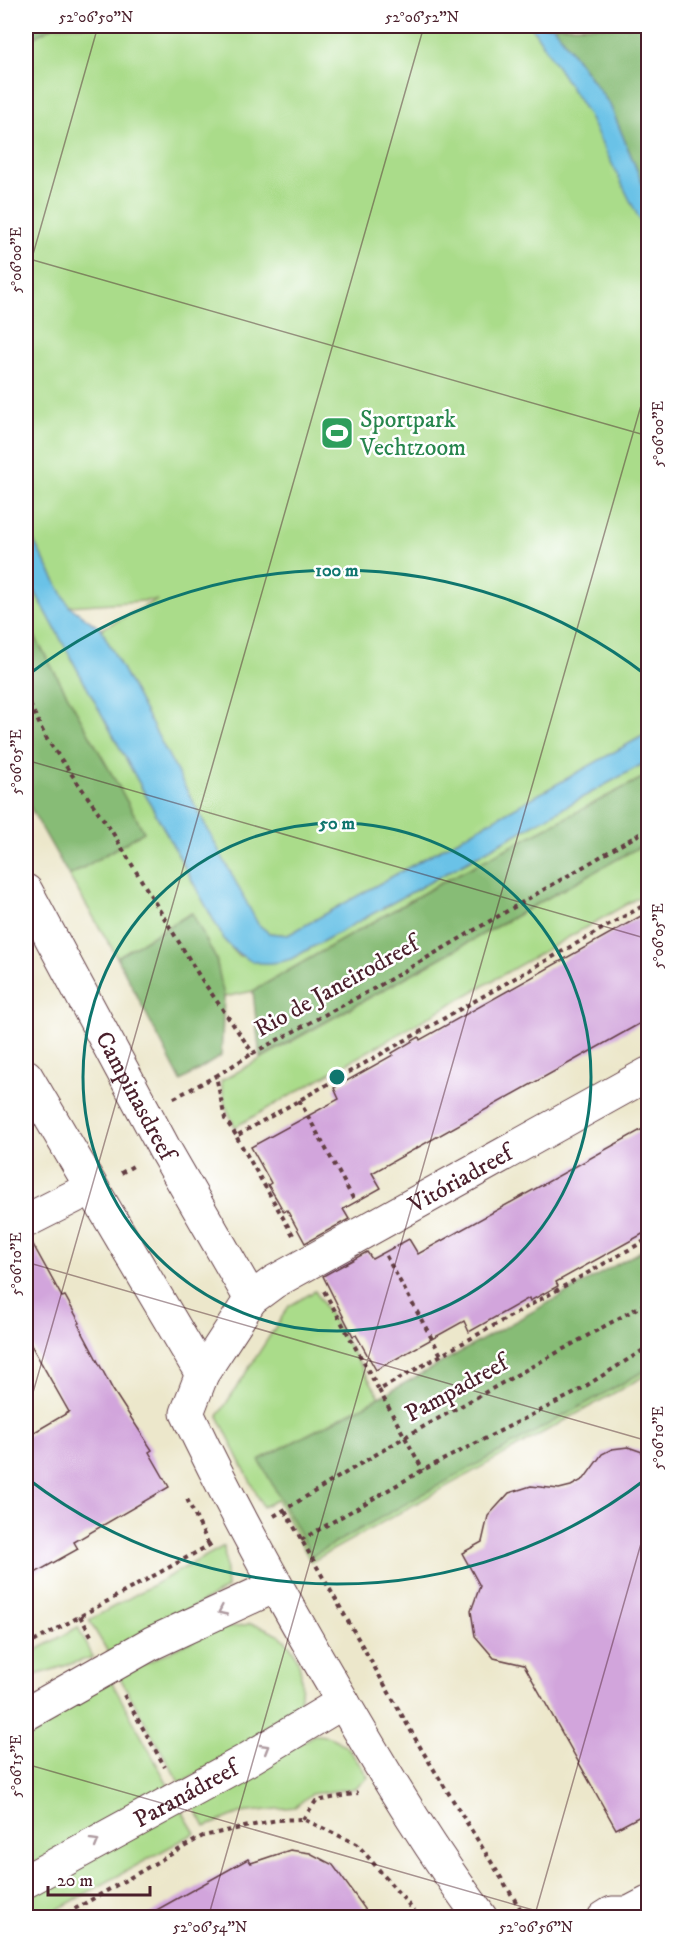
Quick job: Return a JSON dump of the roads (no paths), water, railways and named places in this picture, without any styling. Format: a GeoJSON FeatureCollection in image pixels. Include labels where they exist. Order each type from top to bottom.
{"type":"FeatureCollection","features":[{"type":"Feature","properties":{"kind":"street","name":"Campinasdreef"},"geometry":{"type":"LineString","coordinates":[[26,891],[165,1150],[263,1290]]}},
{"type":"Feature","properties":{"kind":"street","name":"Vitóriadreef"},"geometry":{"type":"LineString","coordinates":[[263,1290],[308,1262],[648,1074]]}},
{"type":"Feature","properties":{"kind":"street"},"geometry":{"type":"LineString","coordinates":[[26,1076],[202,1374]]}},
{"type":"Feature","properties":{"kind":"street"},"geometry":{"type":"LineString","coordinates":[[26,1221],[91,1188]]}},
{"type":"Feature","properties":{"kind":"street"},"geometry":{"type":"LineString","coordinates":[[263,1290],[202,1374],[187,1413],[275,1586],[436,1858],[481,1917]]}},
{"type":"Feature","properties":{"kind":"street"},"geometry":{"type":"LineString","coordinates":[[26,1714],[152,1643],[275,1586]]}},
{"type":"Feature","properties":{"kind":"street","name":"Paranádreef"},"geometry":{"type":"LineString","coordinates":[[26,1881],[343,1702]]}},
{"type":"Feature","properties":{"kind":"street"},"geometry":{"type":"LineString","coordinates":[[604,1917],[612,1913],[629,1913],[648,1903]]}},
{"type":"Feature","properties":{"kind":"water"},"geometry":{"type":"Polygon","coordinates":[[[531,26],[553,26],[610,105],[648,197],[648,237],[587,113],[531,26]]]}},
{"type":"Feature","properties":{"kind":"water"},"geometry":{"type":"Polygon","coordinates":[[[26,527],[69,606],[101,629],[258,924],[269,933],[288,935],[648,733],[648,761],[291,959],[263,963],[247,959],[225,941],[26,575],[26,527]]]}},
{"type":"Feature","properties":{"kind":"place","name":"Sportpark Vechtzoom"},"geometry":{"type":"Point","coordinates":[337,433]}}]}
